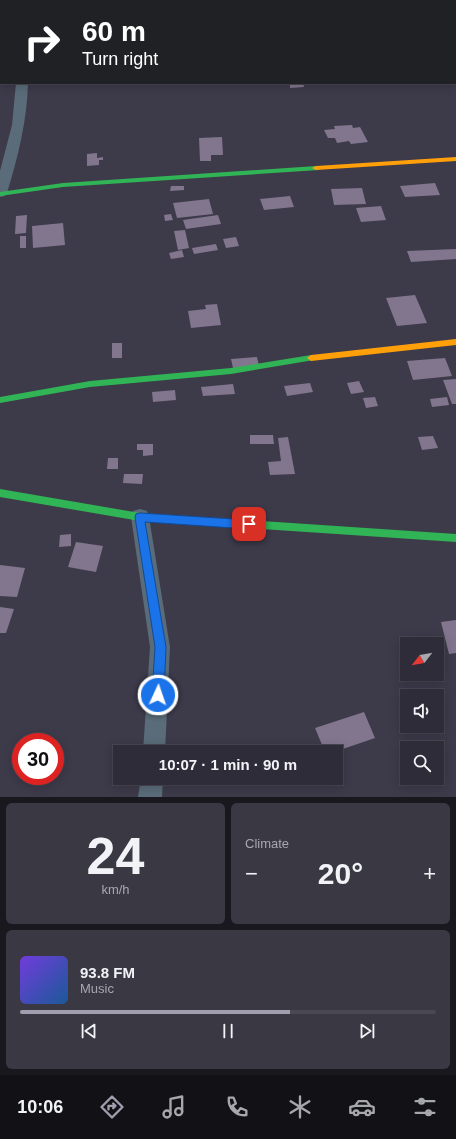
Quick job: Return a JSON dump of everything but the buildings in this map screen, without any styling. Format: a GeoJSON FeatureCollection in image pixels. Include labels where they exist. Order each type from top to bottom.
{"type":"FeatureCollection","features":[{"type":"Feature","properties":{"kind":"street"},"geometry":{"type":"LineString","coordinates":[[22,84],[19,126],[0,193],[63,185],[456,159]]}},
{"type":"Feature","properties":{"kind":"street"},"geometry":{"type":"LineString","coordinates":[[0,400],[90,384],[230,371],[305,359],[456,342]]}},
{"type":"Feature","properties":{"kind":"street"},"geometry":{"type":"LineString","coordinates":[[0,493],[140,517],[456,538]]}},
{"type":"Feature","properties":{"kind":"street"},"geometry":{"type":"LineString","coordinates":[[140,517],[160,647],[154,745]]}},
{"type":"Feature","properties":{"kind":"street"},"geometry":{"type":"LineString","coordinates":[[150,797],[151,785]]}},
{"type":"Feature","properties":{"kind":"traffic: fast"},"geometry":{"type":"LineString","coordinates":[[0,194],[63,185],[316,168]]}},
{"type":"Feature","properties":{"kind":"traffic: fast"},"geometry":{"type":"LineString","coordinates":[[0,400],[90,384],[231,371],[311,358]]}},
{"type":"Feature","properties":{"kind":"traffic: fast"},"geometry":{"type":"LineString","coordinates":[[0,493],[140,517],[456,538]]}},
{"type":"Feature","properties":{"kind":"traffic: slow"},"geometry":{"type":"LineString","coordinates":[[316,168],[456,159]]}},
{"type":"Feature","properties":{"kind":"traffic: slow"},"geometry":{"type":"LineString","coordinates":[[311,358],[456,342]]}},
{"type":"Feature","properties":{"kind":"route"},"geometry":{"type":"LineString","coordinates":[[158,695],[160,647],[140,517],[249,524]]}}]}
